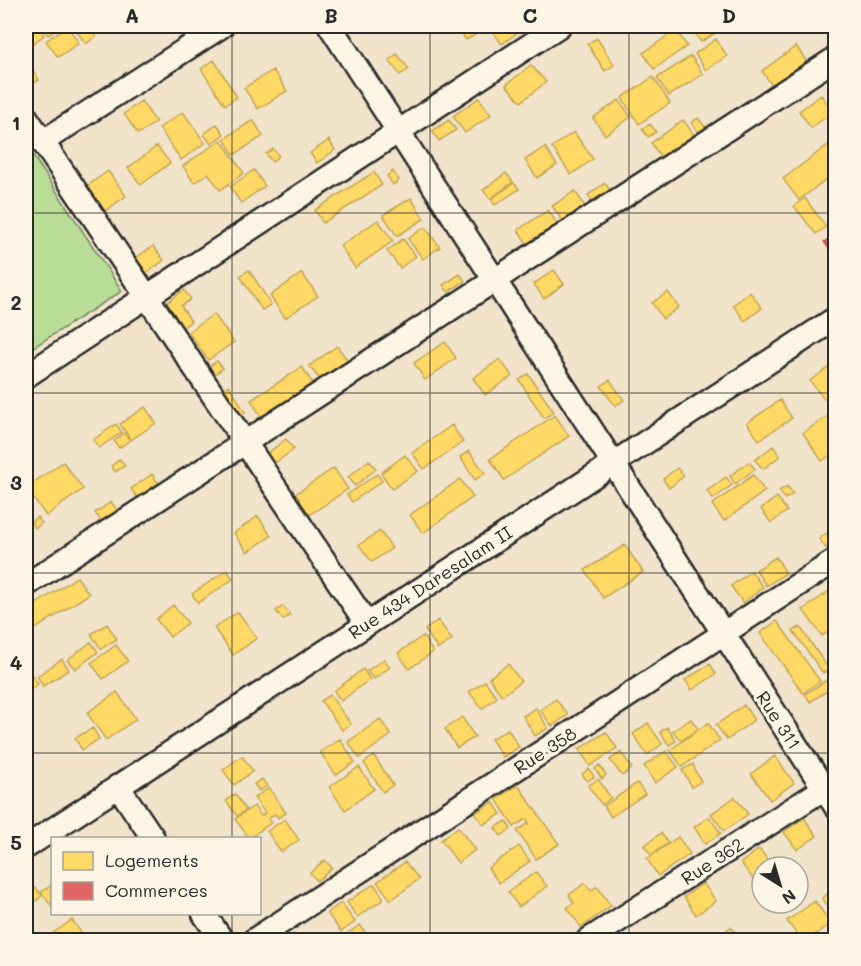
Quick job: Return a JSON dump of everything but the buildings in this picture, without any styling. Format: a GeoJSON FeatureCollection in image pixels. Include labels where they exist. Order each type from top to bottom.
{"type":"FeatureCollection","features":[{"type":"Feature","properties":{"kind":"street"},"geometry":{"type":"LineString","coordinates":[[42,142],[222,26]]}},
{"type":"Feature","properties":{"kind":"street","name":"Rue 311"},"geometry":{"type":"LineString","coordinates":[[330,26],[723,633],[832,792]]}},
{"type":"Feature","properties":{"kind":"street"},"geometry":{"type":"LineString","coordinates":[[26,376],[559,26]]}},
{"type":"Feature","properties":{"kind":"street"},"geometry":{"type":"LineString","coordinates":[[26,585],[836,58]]}},
{"type":"Feature","properties":{"kind":"street"},"geometry":{"type":"LineString","coordinates":[[26,117],[367,624]]}},
{"type":"Feature","properties":{"kind":"street","name":"Rue 434 Daresalam II"},"geometry":{"type":"LineString","coordinates":[[26,847],[836,318]]}},
{"type":"Feature","properties":{"kind":"street","name":"Rue 358"},"geometry":{"type":"LineString","coordinates":[[254,940],[836,560]]}},
{"type":"Feature","properties":{"kind":"street"},"geometry":{"type":"LineString","coordinates":[[118,786],[152,837]]}},
{"type":"Feature","properties":{"kind":"street","name":"Rue 362"},"geometry":{"type":"LineString","coordinates":[[588,940],[832,792]]}},
{"type":"Feature","properties":{"kind":"street"},"geometry":{"type":"LineString","coordinates":[[205,915],[222,940]]}},
{"type":"Feature","properties":{"kind":"green space"},"geometry":{"type":"Polygon","coordinates":[[[26,145],[122,291],[26,352],[26,145]]]}}]}
